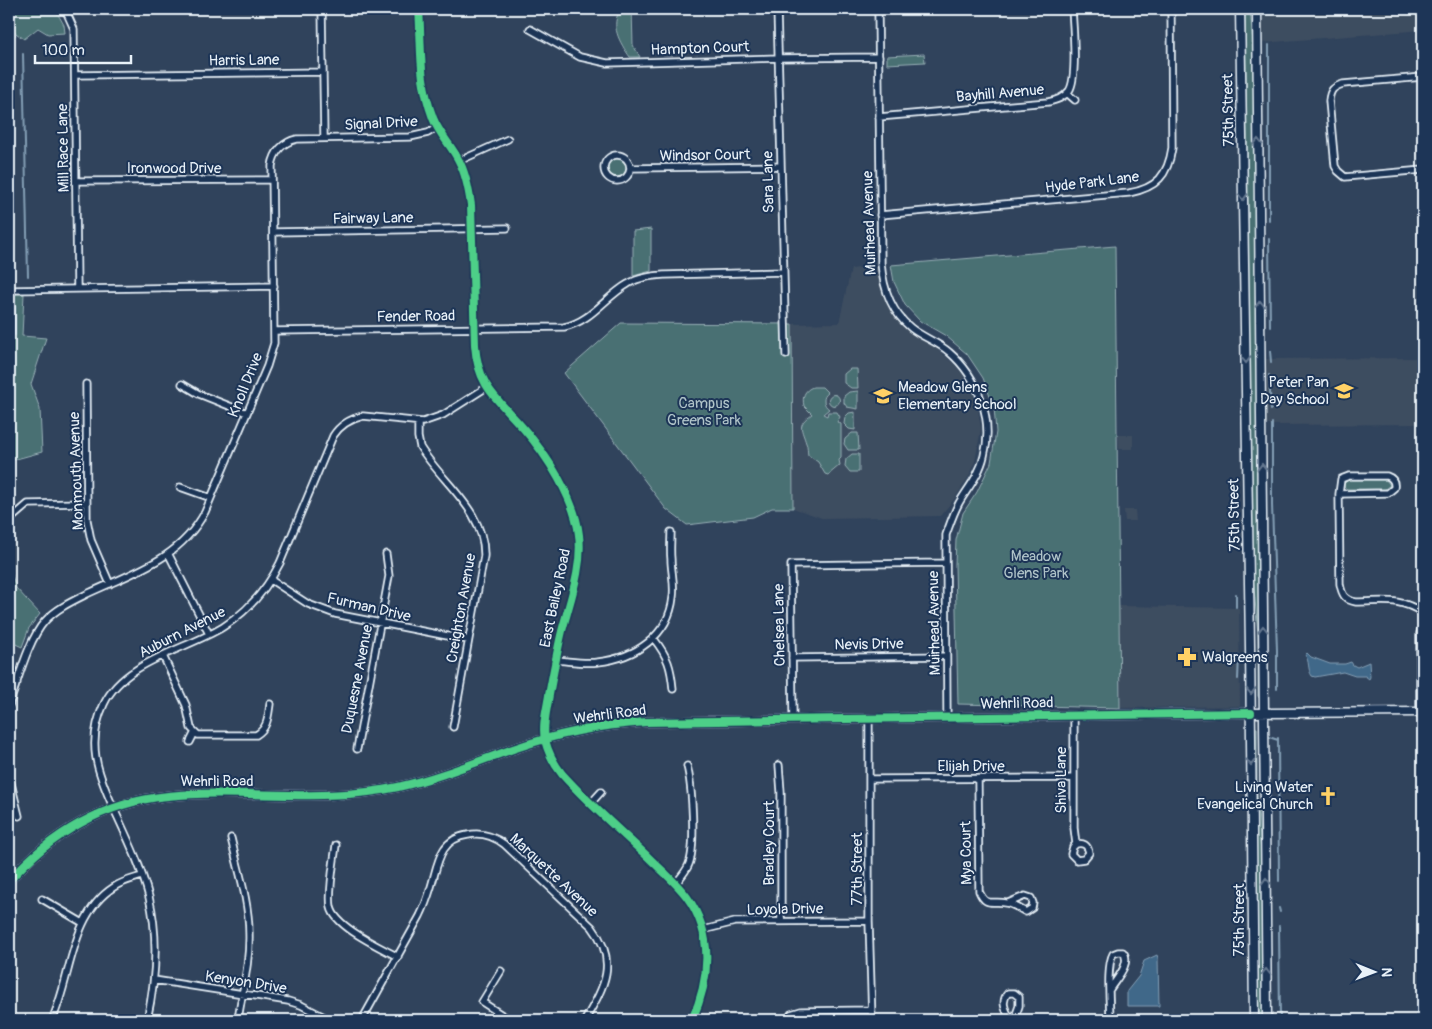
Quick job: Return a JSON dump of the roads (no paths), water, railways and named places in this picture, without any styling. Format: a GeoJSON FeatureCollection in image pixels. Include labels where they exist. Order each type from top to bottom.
{"type":"FeatureCollection","features":[{"type":"Feature","properties":{"kind":"main road","name":"75th Street"},"geometry":{"type":"LineString","coordinates":[[1240,9],[1254,1020]]}},
{"type":"Feature","properties":{"kind":"main road","name":"75th Street"},"geometry":{"type":"LineString","coordinates":[[1257,9],[1267,1020]]}},
{"type":"Feature","properties":{"kind":"main road","name":"Wehrli Road"},"geometry":{"type":"LineString","coordinates":[[1251,713],[1422,712]]}},
{"type":"Feature","properties":{"kind":"street","name":"Mill Race Lane"},"geometry":{"type":"LineString","coordinates":[[66,9],[74,29],[77,288]]}},
{"type":"Feature","properties":{"kind":"street"},"geometry":{"type":"LineString","coordinates":[[322,9],[324,138]]}},
{"type":"Feature","properties":{"kind":"street","name":"East Bailey Road"},"geometry":{"type":"LineString","coordinates":[[419,9],[422,82],[426,97],[438,127],[459,160],[469,191],[473,229],[475,354],[478,369],[494,397],[522,427],[543,454],[575,513],[579,534],[579,562],[545,716],[545,739],[556,767],[568,782],[675,884],[692,905],[703,930],[706,943],[706,968],[702,990],[692,1020]]}},
{"type":"Feature","properties":{"kind":"street","name":"Sara Lane"},"geometry":{"type":"LineString","coordinates":[[777,9],[786,355]]}},
{"type":"Feature","properties":{"kind":"street","name":"Muirhead Avenue"},"geometry":{"type":"LineString","coordinates":[[878,9],[878,117],[882,273],[890,302],[910,327],[938,344],[962,366],[982,399],[986,420],[987,437],[984,457],[974,479],[960,502],[946,535],[947,717]]}},
{"type":"Feature","properties":{"kind":"street","name":"Bayhill Avenue"},"geometry":{"type":"LineString","coordinates":[[878,117],[1048,102],[1060,98],[1067,93],[1073,80],[1072,9]]}},
{"type":"Feature","properties":{"kind":"street","name":"Hyde Park Lane"},"geometry":{"type":"LineString","coordinates":[[880,215],[1139,192],[1153,185],[1162,177],[1168,166],[1172,148],[1170,9]]}},
{"type":"Feature","properties":{"kind":"street","name":"Hampton Court"},"geometry":{"type":"LineString","coordinates":[[530,29],[580,57],[598,62],[879,57]]}},
{"type":"Feature","properties":{"kind":"street","name":"Harris Lane"},"geometry":{"type":"LineString","coordinates":[[75,75],[323,72]]}},
{"type":"Feature","properties":{"kind":"street"},"geometry":{"type":"LineString","coordinates":[[1423,77],[1334,86],[1330,91],[1329,101],[1336,166],[1341,175],[1423,170]]}},
{"type":"Feature","properties":{"kind":"street"},"geometry":{"type":"LineString","coordinates":[[1067,93],[1075,100]]}},
{"type":"Feature","properties":{"kind":"street","name":"Signal Drive"},"geometry":{"type":"LineString","coordinates":[[324,138],[410,137],[428,133],[438,127]]}},
{"type":"Feature","properties":{"kind":"street","name":"Knoll Drive"},"geometry":{"type":"LineString","coordinates":[[9,705],[34,639],[46,620],[63,606],[169,555],[192,533],[202,519],[273,350],[273,160],[282,146],[297,139],[324,138]]}},
{"type":"Feature","properties":{"kind":"street"},"geometry":{"type":"LineString","coordinates":[[459,160],[508,139]]}},
{"type":"Feature","properties":{"kind":"street"},"geometry":{"type":"LineString","coordinates":[[616,155],[624,157],[630,168],[624,180],[615,182],[607,178],[604,165],[608,158],[616,155]]}},
{"type":"Feature","properties":{"kind":"street","name":"Windsor Court"},"geometry":{"type":"LineString","coordinates":[[630,168],[780,166]]}},
{"type":"Feature","properties":{"kind":"street","name":"Ironwood Drive"},"geometry":{"type":"LineString","coordinates":[[76,181],[272,180]]}},
{"type":"Feature","properties":{"kind":"street","name":"Fairway Lane"},"geometry":{"type":"LineString","coordinates":[[273,232],[507,228]]}},
{"type":"Feature","properties":{"kind":"street","name":"Fender Road"},"geometry":{"type":"LineString","coordinates":[[274,331],[570,326],[591,315],[626,285],[652,276],[783,272]]}},
{"type":"Feature","properties":{"kind":"street"},"geometry":{"type":"LineString","coordinates":[[9,290],[274,286]]}},
{"type":"Feature","properties":{"kind":"street","name":"Monmouth Avenue"},"geometry":{"type":"LineString","coordinates":[[86,384],[86,503],[91,540],[110,584]]}},
{"type":"Feature","properties":{"kind":"street"},"geometry":{"type":"LineString","coordinates":[[182,384],[199,394],[247,413]]}},
{"type":"Feature","properties":{"kind":"street","name":"Auburn Avenue"},"geometry":{"type":"LineString","coordinates":[[146,1020],[154,980],[156,947],[148,895],[142,876],[101,778],[96,759],[95,737],[98,718],[108,696],[135,670],[221,628],[242,613],[254,601],[271,580],[280,563],[333,436],[340,427],[354,418],[363,416],[418,422],[444,415],[487,387]]}},
{"type":"Feature","properties":{"kind":"street","name":"Creighton Avenue"},"geometry":{"type":"LineString","coordinates":[[418,422],[420,447],[475,518],[482,535],[484,556],[453,727]]}},
{"type":"Feature","properties":{"kind":"street"},"geometry":{"type":"LineString","coordinates":[[1339,494],[1388,493],[1393,490],[1394,485],[1392,479],[1388,476],[1345,476],[1340,482],[1339,494],[1340,584],[1344,597],[1356,602],[1400,602],[1408,604],[1423,613]]}},
{"type":"Feature","properties":{"kind":"street"},"geometry":{"type":"LineString","coordinates":[[180,487],[212,498]]}},
{"type":"Feature","properties":{"kind":"street"},"geometry":{"type":"LineString","coordinates":[[12,517],[28,504],[86,503]]}},
{"type":"Feature","properties":{"kind":"street"},"geometry":{"type":"LineString","coordinates":[[556,660],[587,662],[609,660],[638,650],[654,639],[668,618],[673,597],[671,532]]}},
{"type":"Feature","properties":{"kind":"street","name":"Duquesne Avenue"},"geometry":{"type":"LineString","coordinates":[[357,749],[389,576],[386,554]]}},
{"type":"Feature","properties":{"kind":"street"},"geometry":{"type":"LineString","coordinates":[[169,555],[208,634]]}},
{"type":"Feature","properties":{"kind":"street","name":"Chelsea Lane"},"geometry":{"type":"LineString","coordinates":[[793,719],[791,565],[945,563]]}},
{"type":"Feature","properties":{"kind":"street","name":"Furman Drive"},"geometry":{"type":"LineString","coordinates":[[271,580],[308,604],[321,610],[380,624],[468,640]]}},
{"type":"Feature","properties":{"kind":"street"},"geometry":{"type":"LineString","coordinates":[[1422,712],[1420,633],[1423,621]]}},
{"type":"Feature","properties":{"kind":"street"},"geometry":{"type":"LineString","coordinates":[[654,639],[664,652],[669,663],[673,690]]}},
{"type":"Feature","properties":{"kind":"street"},"geometry":{"type":"LineString","coordinates":[[164,656],[186,705],[194,734],[202,736],[256,735],[266,726],[270,704]]}},
{"type":"Feature","properties":{"kind":"street","name":"Nevis Drive"},"geometry":{"type":"LineString","coordinates":[[792,658],[946,656]]}},
{"type":"Feature","properties":{"kind":"street"},"geometry":{"type":"LineString","coordinates":[[9,680],[17,683]]}},
{"type":"Feature","properties":{"kind":"street","name":"Wehrli Road"},"geometry":{"type":"LineString","coordinates":[[9,881],[24,864],[56,837],[82,822],[130,803],[168,796],[207,794],[322,796],[366,792],[441,776],[545,739],[599,726],[627,723],[793,719],[1251,713]]}},
{"type":"Feature","properties":{"kind":"street","name":"Shiva Lane"},"geometry":{"type":"LineString","coordinates":[[1074,716],[1076,844]]}},
{"type":"Feature","properties":{"kind":"street","name":"77th Street"},"geometry":{"type":"LineString","coordinates":[[869,718],[869,921],[872,1020]]}},
{"type":"Feature","properties":{"kind":"street"},"geometry":{"type":"LineString","coordinates":[[190,742],[194,734]]}},
{"type":"Feature","properties":{"kind":"street","name":"Bradley Court"},"geometry":{"type":"LineString","coordinates":[[779,765],[781,792],[781,921]]}},
{"type":"Feature","properties":{"kind":"street"},"geometry":{"type":"LineString","coordinates":[[675,884],[687,868],[692,855],[691,788],[687,766]]}},
{"type":"Feature","properties":{"kind":"street"},"geometry":{"type":"LineString","coordinates":[[9,775],[19,816]]}},
{"type":"Feature","properties":{"kind":"street","name":"Elijah Drive"},"geometry":{"type":"LineString","coordinates":[[869,780],[1074,778]]}},
{"type":"Feature","properties":{"kind":"street","name":"Mya Court"},"geometry":{"type":"LineString","coordinates":[[978,779],[979,891],[982,899],[990,903],[1008,903]]}},
{"type":"Feature","properties":{"kind":"street"},"geometry":{"type":"LineString","coordinates":[[591,803],[601,792]]}},
{"type":"Feature","properties":{"kind":"street","name":"Marquette Avenue"},"geometry":{"type":"LineString","coordinates":[[362,1020],[428,899],[438,860],[443,850],[454,840],[478,833],[491,836],[504,844],[592,927],[602,941],[607,959],[606,976],[603,988],[585,1020]]}},
{"type":"Feature","properties":{"kind":"street"},"geometry":{"type":"LineString","coordinates":[[232,838],[249,923],[249,948],[238,1020]]}},
{"type":"Feature","properties":{"kind":"street"},"geometry":{"type":"LineString","coordinates":[[336,845],[330,900],[331,910],[335,918],[344,926],[398,957]]}},
{"type":"Feature","properties":{"kind":"street"},"geometry":{"type":"LineString","coordinates":[[52,1020],[83,923],[90,910],[107,892],[125,881],[142,876]]}},
{"type":"Feature","properties":{"kind":"street"},"geometry":{"type":"LineString","coordinates":[[42,899],[83,923]]}},
{"type":"Feature","properties":{"kind":"street","name":"Loyola Drive"},"geometry":{"type":"LineString","coordinates":[[703,930],[729,923],[869,921]]}},
{"type":"Feature","properties":{"kind":"street"},"geometry":{"type":"LineString","coordinates":[[1110,990],[1127,963],[1123,952],[1113,954],[1110,960],[1110,990],[1110,1020]]}},
{"type":"Feature","properties":{"kind":"street"},"geometry":{"type":"LineString","coordinates":[[501,971],[482,1002],[510,1020]]}},
{"type":"Feature","properties":{"kind":"street","name":"Kenyon Drive"},"geometry":{"type":"LineString","coordinates":[[154,980],[295,1003],[330,1020]]}},
{"type":"Feature","properties":{"kind":"street"},"geometry":{"type":"LineString","coordinates":[[788,1020],[791,1014],[801,1011],[871,1010]]}},
{"type":"Feature","properties":{"kind":"street"},"geometry":{"type":"LineString","coordinates":[[9,1015],[13,1020]]}},
{"type":"Feature","properties":{"kind":"water"},"geometry":{"type":"Polygon","coordinates":[[[1307,653],[1311,657],[1330,664],[1351,662],[1357,667],[1369,662],[1370,677],[1369,679],[1365,676],[1355,676],[1343,672],[1312,676],[1305,655],[1307,653]]]}},
{"type":"Feature","properties":{"kind":"water"},"geometry":{"type":"Polygon","coordinates":[[[1157,955],[1159,1006],[1127,1006],[1127,991],[1139,976],[1144,961],[1157,955]]]}},
{"type":"Feature","properties":{"kind":"waterway"},"geometry":{"type":"LineString","coordinates":[[9,31],[15,35]]}},
{"type":"Feature","properties":{"kind":"waterway"},"geometry":{"type":"LineString","coordinates":[[1269,45],[1269,220]]}},
{"type":"Feature","properties":{"kind":"waterway"},"geometry":{"type":"LineString","coordinates":[[23,54],[28,276]]}},
{"type":"Feature","properties":{"kind":"waterway"},"geometry":{"type":"LineString","coordinates":[[1269,239],[1270,326]]}},
{"type":"Feature","properties":{"kind":"waterway"},"geometry":{"type":"LineString","coordinates":[[15,307],[15,335]]}},
{"type":"Feature","properties":{"kind":"waterway"},"geometry":{"type":"LineString","coordinates":[[1270,351],[1271,362]]}},
{"type":"Feature","properties":{"kind":"waterway"},"geometry":{"type":"LineString","coordinates":[[1269,375],[1271,410]]}},
{"type":"Feature","properties":{"kind":"waterway"},"geometry":{"type":"LineString","coordinates":[[1272,423],[1272,505],[1277,689]]}},
{"type":"Feature","properties":{"kind":"waterway"},"geometry":{"type":"LineString","coordinates":[[1236,594],[1236,607]]}},
{"type":"Feature","properties":{"kind":"waterway"},"geometry":{"type":"LineString","coordinates":[[1238,679],[1239,656]]}},
{"type":"Feature","properties":{"kind":"waterway"},"geometry":{"type":"LineString","coordinates":[[1269,737],[1278,740]]}},
{"type":"Feature","properties":{"kind":"waterway"},"geometry":{"type":"LineString","coordinates":[[1278,738],[1279,881]]}},
{"type":"Feature","properties":{"kind":"waterway"},"geometry":{"type":"LineString","coordinates":[[1279,908],[1280,912]]}},
{"type":"Feature","properties":{"kind":"waterway"},"geometry":{"type":"LineString","coordinates":[[1279,926],[1280,1020]]}},
{"type":"Feature","properties":{"kind":"place","name":"Peter Pan Day School"},"geometry":{"type":"Point","coordinates":[1344,391]}},
{"type":"Feature","properties":{"kind":"place","name":"Meadow Glens Elementary School"},"geometry":{"type":"Point","coordinates":[883,396]}},
{"type":"Feature","properties":{"kind":"place","name":"Walgreens"},"geometry":{"type":"Point","coordinates":[1187,657]}},
{"type":"Feature","properties":{"kind":"place","name":"Living Water Evangelical Church"},"geometry":{"type":"Point","coordinates":[1328,796]}},
{"type":"Feature","properties":{"kind":"park label","name":"Campus Greens Park"},"geometry":{"type":"Point","coordinates":[704,412]}},
{"type":"Feature","properties":{"kind":"park label","name":"Meadow Glens Park"},"geometry":{"type":"Point","coordinates":[1036,564]}}]}
